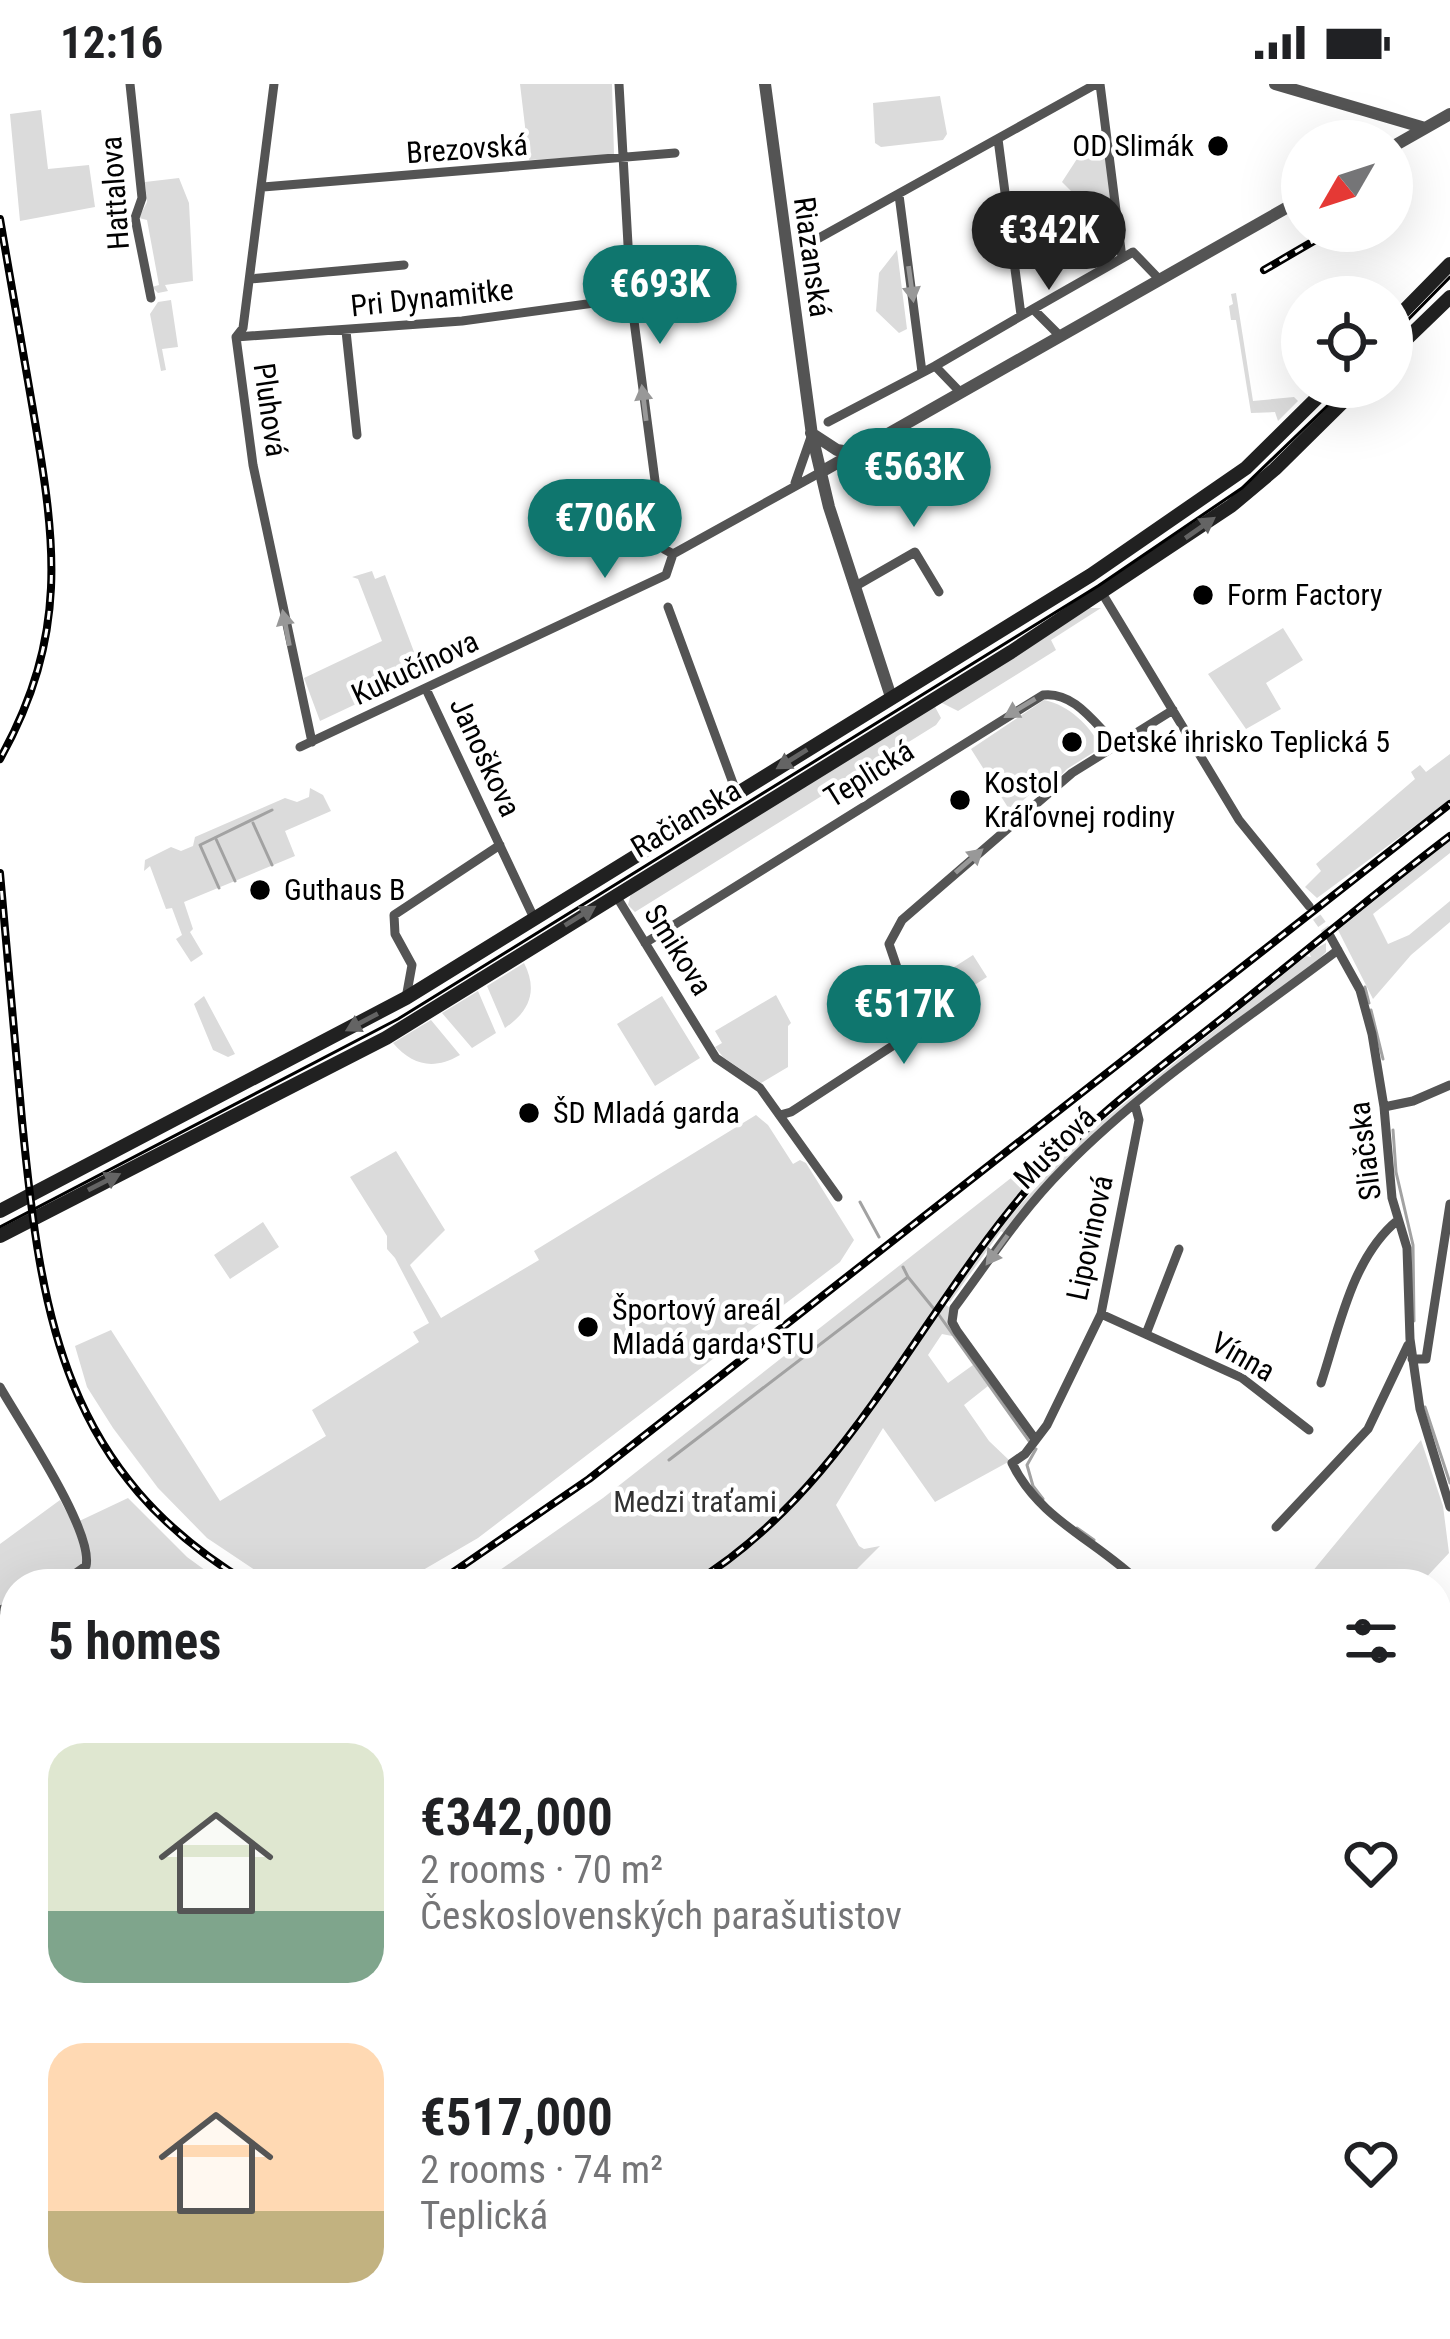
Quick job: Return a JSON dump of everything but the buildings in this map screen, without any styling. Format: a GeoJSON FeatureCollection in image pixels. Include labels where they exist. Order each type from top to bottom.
{"type":"FeatureCollection","features":[{"type":"Feature","properties":{"kind":"main road"},"geometry":{"type":"LineString","coordinates":[[1413,302],[1450,264]]}},
{"type":"Feature","properties":{"kind":"main road"},"geometry":{"type":"LineString","coordinates":[[1413,333],[1450,297]]}},
{"type":"Feature","properties":{"kind":"main road","name":"Račianska"},"geometry":{"type":"LineString","coordinates":[[0,1211],[406,998],[1091,575],[1258,457],[1307,408]]}},
{"type":"Feature","properties":{"kind":"main road","name":"Račianska"},"geometry":{"type":"LineString","coordinates":[[0,1236],[386,1038],[1102,592],[1241,499],[1336,408]]}},
{"type":"Feature","properties":{"kind":"street","name":"Hattalova"},"geometry":{"type":"LineString","coordinates":[[130,84],[142,197],[135,218],[151,298]]}},
{"type":"Feature","properties":{"kind":"street","name":"Pluhová"},"geometry":{"type":"LineString","coordinates":[[274,84],[243,328],[236,337],[253,465],[312,742]]}},
{"type":"Feature","properties":{"kind":"street"},"geometry":{"type":"LineString","coordinates":[[619,84],[631,298],[664,549],[673,554]]}},
{"type":"Feature","properties":{"kind":"street","name":"Riazanská"},"geometry":{"type":"LineString","coordinates":[[765,84],[812,434],[854,587],[891,697]]}},
{"type":"Feature","properties":{"kind":"street"},"geometry":{"type":"LineString","coordinates":[[819,238],[1098,84],[1122,258]]}},
{"type":"Feature","properties":{"kind":"street"},"geometry":{"type":"LineString","coordinates":[[1275,84],[1424,128]]}},
{"type":"Feature","properties":{"kind":"street"},"geometry":{"type":"LineString","coordinates":[[1413,133],[1446,116],[1450,102]]}},
{"type":"Feature","properties":{"kind":"street"},"geometry":{"type":"LineString","coordinates":[[1379,115],[1384,120]]}},
{"type":"Feature","properties":{"kind":"street"},"geometry":{"type":"LineString","coordinates":[[998,139],[1026,312],[1060,336]]}},
{"type":"Feature","properties":{"kind":"street","name":"Brezovská"},"geometry":{"type":"LineString","coordinates":[[263,187],[675,153]]}},
{"type":"Feature","properties":{"kind":"street"},"geometry":{"type":"LineString","coordinates":[[899,195],[922,372]]}},
{"type":"Feature","properties":{"kind":"street","name":"Kukučínova"},"geometry":{"type":"LineString","coordinates":[[300,747],[666,575],[673,554],[1281,211]]}},
{"type":"Feature","properties":{"kind":"street"},"geometry":{"type":"LineString","coordinates":[[828,422],[1133,252],[1160,280]]}},
{"type":"Feature","properties":{"kind":"street"},"geometry":{"type":"LineString","coordinates":[[250,279],[404,266]]}},
{"type":"Feature","properties":{"kind":"street","name":"Pri Dynamitke"},"geometry":{"type":"LineString","coordinates":[[236,337],[462,321],[631,298]]}},
{"type":"Feature","properties":{"kind":"street"},"geometry":{"type":"LineString","coordinates":[[346,331],[357,435]]}},
{"type":"Feature","properties":{"kind":"street"},"geometry":{"type":"LineString","coordinates":[[935,366],[961,393]]}},
{"type":"Feature","properties":{"kind":"street"},"geometry":{"type":"LineString","coordinates":[[788,491],[800,474],[812,434],[836,450],[856,453]]}},
{"type":"Feature","properties":{"kind":"street"},"geometry":{"type":"LineString","coordinates":[[854,587],[915,553],[939,592]]}},
{"type":"Feature","properties":{"kind":"street"},"geometry":{"type":"LineString","coordinates":[[1102,592],[1239,820],[1309,906]]}},
{"type":"Feature","properties":{"kind":"street"},"geometry":{"type":"LineString","coordinates":[[668,607],[737,794]]}},
{"type":"Feature","properties":{"kind":"street","name":"Janoškova"},"geometry":{"type":"LineString","coordinates":[[426,689],[534,918]]}},
{"type":"Feature","properties":{"kind":"street","name":"Teplická"},"geometry":{"type":"LineString","coordinates":[[645,943],[1043,695],[1072,701],[1115,743]]}},
{"type":"Feature","properties":{"kind":"street"},"geometry":{"type":"LineString","coordinates":[[780,1115],[897,1043],[908,1016],[907,997],[889,944],[902,920],[1064,779],[1173,710]]}},
{"type":"Feature","properties":{"kind":"street","name":"Janoškova"},"geometry":{"type":"LineString","coordinates":[[406,998],[412,965],[394,934],[394,915],[500,845]]}},
{"type":"Feature","properties":{"kind":"street","name":"Smikova"},"geometry":{"type":"LineString","coordinates":[[615,894],[716,1058],[760,1088],[838,1197]]}},
{"type":"Feature","properties":{"kind":"street","name":"Sliačska"},"geometry":{"type":"LineString","coordinates":[[1330,936],[1366,1011],[1384,1107],[1389,1175],[1407,1248],[1410,1340],[1420,1409],[1450,1507]]}},
{"type":"Feature","properties":{"kind":"street","name":"Muštová"},"geometry":{"type":"LineString","coordinates":[[1035,1439],[957,1331],[954,1308],[1048,1184],[1197,1053],[1338,950]]}},
{"type":"Feature","properties":{"kind":"street"},"geometry":{"type":"LineString","coordinates":[[1384,1107],[1450,1085]]}},
{"type":"Feature","properties":{"kind":"street","name":"Lipovinová"},"geometry":{"type":"LineString","coordinates":[[1121,1569],[1047,1513],[1012,1463],[1035,1439],[1061,1399],[1101,1314],[1139,1120],[1135,1105]]}},
{"type":"Feature","properties":{"kind":"street"},"geometry":{"type":"LineString","coordinates":[[1412,1359],[1426,1359],[1450,1204]]}},
{"type":"Feature","properties":{"kind":"street"},"geometry":{"type":"LineString","coordinates":[[1322,1383],[1368,1256],[1399,1220]]}},
{"type":"Feature","properties":{"kind":"street"},"geometry":{"type":"LineString","coordinates":[[1146,1334],[1179,1249]]}},
{"type":"Feature","properties":{"kind":"street","name":"Vínna"},"geometry":{"type":"LineString","coordinates":[[1101,1314],[1242,1378],[1310,1430]]}},
{"type":"Feature","properties":{"kind":"street"},"geometry":{"type":"LineString","coordinates":[[1276,1527],[1368,1430],[1410,1340]]}},
{"type":"Feature","properties":{"kind":"street"},"geometry":{"type":"LineString","coordinates":[[1,1392],[40,1453],[86,1548],[88,1558],[82,1569]]}},
{"type":"Feature","properties":{"kind":"green space"},"geometry":{"type":"Polygon","coordinates":[[[520,84],[612,84],[614,155],[529,160],[520,84]]]}},
{"type":"Feature","properties":{"kind":"green space"},"geometry":{"type":"Polygon","coordinates":[[[940,96],[947,134],[943,140],[881,147],[875,143],[873,103],[940,96]]]}},
{"type":"Feature","properties":{"kind":"green space"},"geometry":{"type":"Polygon","coordinates":[[[41,110],[48,169],[89,165],[95,207],[20,221],[10,114],[41,110]]]}},
{"type":"Feature","properties":{"kind":"green space"},"geometry":{"type":"Polygon","coordinates":[[[1086,145],[1106,157],[1111,198],[1088,208],[1062,182],[1086,145]]]}},
{"type":"Feature","properties":{"kind":"green space"},"geometry":{"type":"Polygon","coordinates":[[[179,178],[189,203],[193,281],[165,285],[168,291],[158,293],[152,287],[159,285],[147,220],[139,218],[147,202],[145,182],[179,178]]]}},
{"type":"Feature","properties":{"kind":"green space"},"geometry":{"type":"Polygon","coordinates":[[[897,250],[907,329],[899,333],[876,311],[879,273],[897,250]]]}},
{"type":"Feature","properties":{"kind":"green space"},"geometry":{"type":"Polygon","coordinates":[[[1236,293],[1253,401],[1281,398],[1281,408],[1291,408],[1278,421],[1275,412],[1251,413],[1236,320],[1231,320],[1231,294],[1236,293]]]}},
{"type":"Feature","properties":{"kind":"green space"},"geometry":{"type":"Polygon","coordinates":[[[171,300],[178,347],[162,349],[166,370],[161,371],[150,314],[158,302],[171,300]]]}},
{"type":"Feature","properties":{"kind":"green space"},"geometry":{"type":"Polygon","coordinates":[[[372,571],[375,579],[385,575],[422,673],[320,721],[304,678],[382,641],[358,579],[352,577],[372,571]]]}},
{"type":"Feature","properties":{"kind":"green space"},"geometry":{"type":"Polygon","coordinates":[[[1088,608],[1101,608],[1051,640],[1056,650],[958,711],[940,702],[1088,608]]]}},
{"type":"Feature","properties":{"kind":"green space"},"geometry":{"type":"Polygon","coordinates":[[[1283,628],[1303,660],[1266,683],[1281,709],[1246,729],[1208,674],[1283,628]]]}},
{"type":"Feature","properties":{"kind":"green space"},"geometry":{"type":"Polygon","coordinates":[[[1044,700],[1078,717],[1102,747],[1067,769],[1051,786],[1045,781],[1020,803],[1025,809],[1014,817],[971,749],[1044,700]]]}},
{"type":"Feature","properties":{"kind":"green space"},"geometry":{"type":"Polygon","coordinates":[[[934,705],[941,718],[936,725],[635,912],[628,905],[631,893],[934,705]]]}},
{"type":"Feature","properties":{"kind":"green space"},"geometry":{"type":"Polygon","coordinates":[[[1450,754],[1450,800],[1317,898],[1305,887],[1321,871],[1316,864],[1415,779],[1411,772],[1420,765],[1426,772],[1450,754]]]}},
{"type":"Feature","properties":{"kind":"green space"},"geometry":{"type":"Polygon","coordinates":[[[310,788],[323,795],[331,811],[285,831],[295,856],[184,902],[190,932],[203,954],[191,962],[176,939],[182,935],[172,908],[166,909],[150,866],[144,871],[145,860],[171,847],[181,851],[193,846],[195,837],[285,798],[297,802],[309,797],[310,788]]]}},
{"type":"Feature","properties":{"kind":"green space"},"geometry":{"type":"Polygon","coordinates":[[[1450,840],[1450,853],[1373,914],[1388,944],[1409,935],[1450,901],[1450,922],[1411,955],[1373,999],[1338,930],[1450,840]]]}},
{"type":"Feature","properties":{"kind":"green space"},"geometry":{"type":"Polygon","coordinates":[[[1326,943],[1326,952],[1317,961],[1139,1097],[1005,1234],[1001,1231],[947,1300],[1001,1226],[1079,1140],[1326,943]]]}},
{"type":"Feature","properties":{"kind":"green space"},"geometry":{"type":"Polygon","coordinates":[[[973,955],[987,977],[948,1002],[934,980],[973,955]]]}},
{"type":"Feature","properties":{"kind":"green space"},"geometry":{"type":"Polygon","coordinates":[[[524,963],[529,999],[505,1028],[487,986],[524,963]]]}},
{"type":"Feature","properties":{"kind":"green space"},"geometry":{"type":"Polygon","coordinates":[[[478,991],[496,1033],[472,1048],[442,1013],[478,991]]]}},
{"type":"Feature","properties":{"kind":"green space"},"geometry":{"type":"Polygon","coordinates":[[[776,995],[791,1023],[788,1067],[761,1083],[723,1057],[715,1047],[722,1043],[715,1031],[776,995]]]}},
{"type":"Feature","properties":{"kind":"green space"},"geometry":{"type":"Polygon","coordinates":[[[204,996],[235,1054],[228,1057],[213,1050],[194,1004],[204,996]]]}},
{"type":"Feature","properties":{"kind":"green space"},"geometry":{"type":"Polygon","coordinates":[[[662,996],[700,1058],[655,1086],[617,1024],[662,996]]]}},
{"type":"Feature","properties":{"kind":"green space"},"geometry":{"type":"Polygon","coordinates":[[[431,1020],[460,1055],[441,1063],[424,1063],[408,1057],[393,1043],[431,1020]]]}},
{"type":"Feature","properties":{"kind":"green space","name":"Medzi traťami"},"geometry":{"type":"Polygon","coordinates":[[[1094,1113],[1098,1115],[1010,1204],[932,1312],[937,1316],[945,1304],[951,1309],[952,1336],[942,1334],[928,1355],[948,1383],[973,1365],[988,1386],[964,1405],[1010,1461],[935,1502],[883,1428],[836,1505],[859,1546],[880,1546],[857,1569],[501,1569],[603,1498],[1094,1113]]]}},
{"type":"Feature","properties":{"kind":"green space","name":"Športový areál Mladá garda STU"},"geometry":{"type":"Polygon","coordinates":[[[756,1115],[793,1164],[806,1163],[854,1240],[840,1262],[478,1538],[425,1569],[254,1569],[207,1538],[158,1488],[87,1387],[75,1346],[111,1330],[220,1501],[326,1436],[312,1410],[419,1342],[413,1332],[429,1323],[387,1249],[387,1236],[350,1177],[396,1151],[445,1230],[410,1265],[441,1318],[539,1260],[534,1251],[756,1115]]]}},
{"type":"Feature","properties":{"kind":"green space"},"geometry":{"type":"Polygon","coordinates":[[[263,1222],[279,1247],[230,1279],[214,1255],[263,1222]]]}},
{"type":"Feature","properties":{"kind":"green space"},"geometry":{"type":"Polygon","coordinates":[[[1421,1440],[1443,1506],[1449,1553],[1434,1569],[1314,1569],[1421,1440]]]}},
{"type":"Feature","properties":{"kind":"green space"},"geometry":{"type":"Polygon","coordinates":[[[128,1498],[203,1569],[0,1569],[0,1544],[60,1500],[73,1524],[128,1498]]]}},
{"type":"Feature","properties":{"kind":"waterway"},"geometry":{"type":"LineString","coordinates":[[219,888],[200,845],[272,810]]}},
{"type":"Feature","properties":{"kind":"waterway"},"geometry":{"type":"LineString","coordinates":[[253,823],[272,865]]}},
{"type":"Feature","properties":{"kind":"waterway"},"geometry":{"type":"LineString","coordinates":[[216,839],[235,881]]}},
{"type":"Feature","properties":{"kind":"waterway"},"geometry":{"type":"LineString","coordinates":[[1365,987],[1369,1003]]}},
{"type":"Feature","properties":{"kind":"waterway"},"geometry":{"type":"LineString","coordinates":[[1371,1010],[1383,1059]]}},
{"type":"Feature","properties":{"kind":"waterway"},"geometry":{"type":"LineString","coordinates":[[1393,1130],[1396,1172],[1413,1245],[1414,1321]]}},
{"type":"Feature","properties":{"kind":"waterway"},"geometry":{"type":"LineString","coordinates":[[860,1202],[879,1237]]}},
{"type":"Feature","properties":{"kind":"waterway"},"geometry":{"type":"LineString","coordinates":[[669,1460],[908,1277],[903,1267]]}},
{"type":"Feature","properties":{"kind":"waterway"},"geometry":{"type":"LineString","coordinates":[[908,1277],[934,1309]]}},
{"type":"Feature","properties":{"kind":"waterway"},"geometry":{"type":"LineString","coordinates":[[939,1315],[1029,1441]]}},
{"type":"Feature","properties":{"kind":"waterway"},"geometry":{"type":"LineString","coordinates":[[1425,1407],[1450,1483]]}},
{"type":"Feature","properties":{"kind":"waterway"},"geometry":{"type":"LineString","coordinates":[[1036,1449],[1027,1465],[1043,1499]]}},
{"type":"Feature","properties":{"kind":"waterway"},"geometry":{"type":"LineString","coordinates":[[1077,1528],[1094,1540]]}},
{"type":"Feature","properties":{"kind":"tunnel"},"geometry":{"type":"LineString","coordinates":[[1309,906],[1330,936]]}},
{"type":"Feature","properties":{"kind":"tram line"},"geometry":{"type":"LineString","coordinates":[[1413,315],[1450,277]]}},
{"type":"Feature","properties":{"kind":"tram line"},"geometry":{"type":"LineString","coordinates":[[0,1227],[398,1019],[1098,586],[1242,488],[1325,408]]}},
{"type":"Feature","properties":{"kind":"railway"},"geometry":{"type":"LineString","coordinates":[[0,219],[41,458],[51,546],[47,629],[38,671],[0,759]]}},
{"type":"Feature","properties":{"kind":"railway"},"geometry":{"type":"LineString","coordinates":[[1264,270],[1295,252]]}},
{"type":"Feature","properties":{"kind":"railway"},"geometry":{"type":"LineString","coordinates":[[458,1569],[589,1479],[1450,804]]}},
{"type":"Feature","properties":{"kind":"railway"},"geometry":{"type":"LineString","coordinates":[[713,1569],[747,1545],[839,1449],[995,1229],[1059,1155],[1130,1091],[1450,836]]}},
{"type":"Feature","properties":{"kind":"railway"},"geometry":{"type":"LineString","coordinates":[[0,873],[30,1192],[53,1325],[73,1385],[101,1441],[139,1493],[188,1540],[229,1569]]}},
{"type":"Feature","properties":{"kind":"place","name":"OD Slimák"},"geometry":{"type":"Point","coordinates":[1218,146]}},
{"type":"Feature","properties":{"kind":"place","name":"Form Factory"},"geometry":{"type":"Point","coordinates":[1203,595]}},
{"type":"Feature","properties":{"kind":"place","name":"Detské ihrisko Teplická 5"},"geometry":{"type":"Point","coordinates":[1072,742]}},
{"type":"Feature","properties":{"kind":"place","name":"Kostol Kráľovnej rodiny"},"geometry":{"type":"Point","coordinates":[960,800]}},
{"type":"Feature","properties":{"kind":"place","name":"Guthaus B"},"geometry":{"type":"Point","coordinates":[260,890]}},
{"type":"Feature","properties":{"kind":"place","name":"ŠD Mladá garda"},"geometry":{"type":"Point","coordinates":[529,1113]}},
{"type":"Feature","properties":{"kind":"place","name":"Športový areál Mladá garda STU"},"geometry":{"type":"Point","coordinates":[588,1327]}}]}
